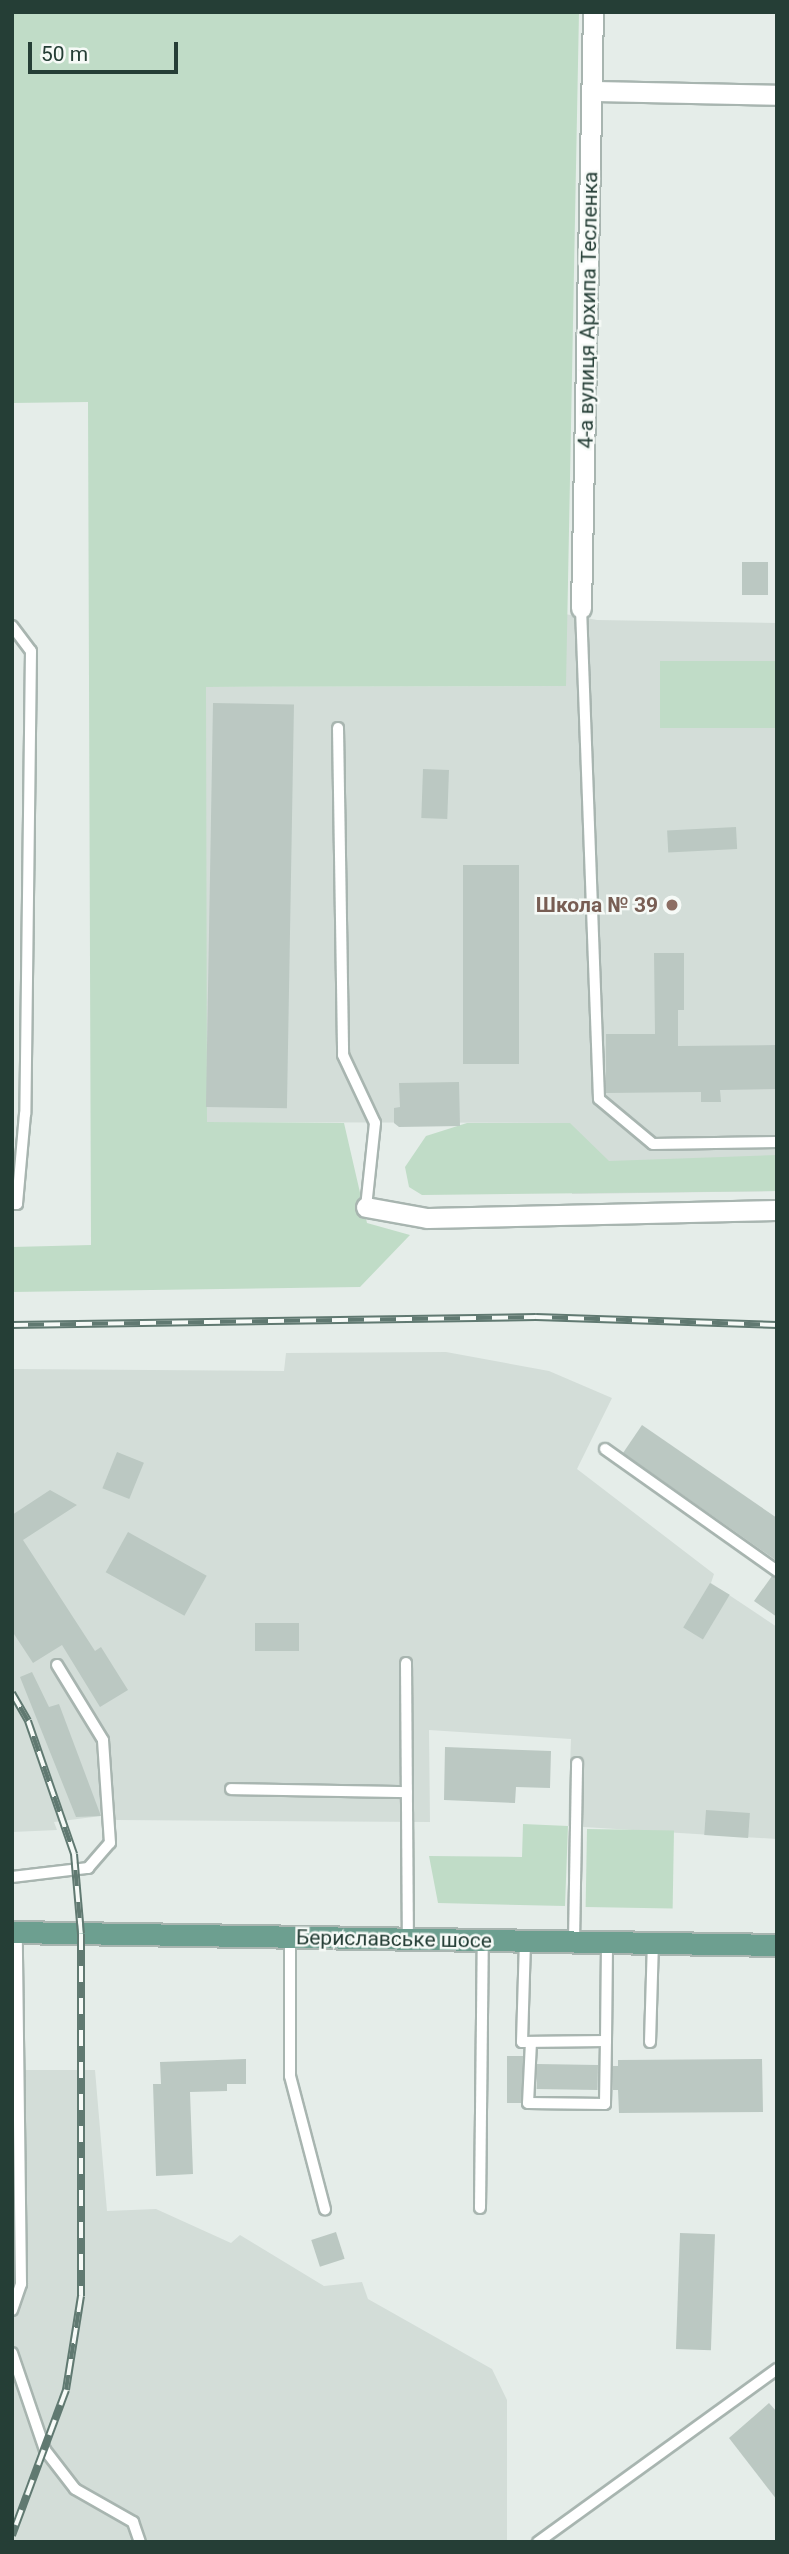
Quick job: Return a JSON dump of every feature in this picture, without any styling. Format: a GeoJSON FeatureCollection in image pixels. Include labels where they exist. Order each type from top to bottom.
{"type":"FeatureCollection","features":[{"type":"Feature","properties":{"kind":"main road","name":"Бериславське шосе"},"geometry":{"type":"LineString","coordinates":[[15,1932],[777,1945]]}},
{"type":"Feature","properties":{"kind":"street","name":"4-а вулиця Архипа Тесленка"},"geometry":{"type":"LineString","coordinates":[[581,608],[593,12]]}},
{"type":"Feature","properties":{"kind":"street"},"geometry":{"type":"LineString","coordinates":[[593,92],[777,95]]}},
{"type":"Feature","properties":{"kind":"street"},"geometry":{"type":"LineString","coordinates":[[366,1207],[427,1218],[777,1210]]}},
{"type":"Feature","properties":{"kind":"lane"},"geometry":{"type":"LineString","coordinates":[[581,608],[599,1099],[653,1144],[777,1142]]}},
{"type":"Feature","properties":{"kind":"lane"},"geometry":{"type":"LineString","coordinates":[[12,626],[31,651],[25,1114],[17,1204],[12,1204]]}},
{"type":"Feature","properties":{"kind":"lane"},"geometry":{"type":"LineString","coordinates":[[338,729],[343,1055],[375,1123],[366,1207]]}},
{"type":"Feature","properties":{"kind":"lane"},"geometry":{"type":"LineString","coordinates":[[605,1449],[777,1571]]}},
{"type":"Feature","properties":{"kind":"lane"},"geometry":{"type":"LineString","coordinates":[[406,1664],[408,1939]]}},
{"type":"Feature","properties":{"kind":"lane"},"geometry":{"type":"LineString","coordinates":[[12,1877],[88,1868],[110,1843],[103,1740],[57,1665]]}},
{"type":"Feature","properties":{"kind":"lane"},"geometry":{"type":"LineString","coordinates":[[574,1942],[578,1763]]}},
{"type":"Feature","properties":{"kind":"lane"},"geometry":{"type":"LineString","coordinates":[[231,1789],[407,1792]]}},
{"type":"Feature","properties":{"kind":"lane"},"geometry":{"type":"LineString","coordinates":[[12,2310],[20,2284],[15,1932]]}},
{"type":"Feature","properties":{"kind":"lane"},"geometry":{"type":"LineString","coordinates":[[290,1938],[290,2076],[325,2209]]}},
{"type":"Feature","properties":{"kind":"lane"},"geometry":{"type":"LineString","coordinates":[[480,2208],[483,1940]]}},
{"type":"Feature","properties":{"kind":"lane"},"geometry":{"type":"LineString","coordinates":[[525,1941],[522,2042],[606,2041]]}},
{"type":"Feature","properties":{"kind":"lane"},"geometry":{"type":"LineString","coordinates":[[531,2042],[528,2103],[605,2104],[607,1943]]}},
{"type":"Feature","properties":{"kind":"lane"},"geometry":{"type":"LineString","coordinates":[[650,2042],[653,1943]]}},
{"type":"Feature","properties":{"kind":"lane"},"geometry":{"type":"LineString","coordinates":[[12,2353],[45,2450],[75,2489],[133,2522],[140,2542]]}},
{"type":"Feature","properties":{"kind":"lane"},"geometry":{"type":"LineString","coordinates":[[538,2542],[777,2369]]}},
{"type":"Feature","properties":{"kind":"shaded area"},"geometry":{"type":"Polygon","coordinates":[[[565,614],[597,620],[777,623],[777,1191],[572,1194],[569,1123],[206,1122],[206,687],[566,686],[565,614]]]}},
{"type":"Feature","properties":{"kind":"shaded area"},"geometry":{"type":"Polygon","coordinates":[[[446,1352],[549,1371],[612,1398],[577,1469],[714,1574],[711,1583],[777,1627],[777,1839],[568,1826],[571,1739],[429,1730],[430,1822],[117,1820],[101,1816],[54,1822],[57,1830],[12,1832],[12,1369],[284,1371],[286,1353],[446,1352]]]}},
{"type":"Feature","properties":{"kind":"shaded area"},"geometry":{"type":"Polygon","coordinates":[[[12,2070],[95,2070],[107,2211],[156,2209],[231,2243],[240,2235],[324,2286],[362,2282],[368,2299],[492,2369],[507,2400],[507,2542],[12,2542],[12,2070]]]}},
{"type":"Feature","properties":{"kind":"green space"},"geometry":{"type":"Polygon","coordinates":[[[12,12],[579,12],[566,686],[206,687],[207,1122],[344,1123],[367,1223],[410,1235],[360,1287],[12,1292],[12,1247],[91,1245],[88,402],[12,403],[12,12]]]}},
{"type":"Feature","properties":{"kind":"green space"},"geometry":{"type":"Polygon","coordinates":[[[660,661],[777,661],[777,728],[660,728],[660,661]]]}},
{"type":"Feature","properties":{"kind":"green space"},"geometry":{"type":"Polygon","coordinates":[[[467,1123],[570,1123],[609,1161],[777,1155],[777,1191],[422,1195],[409,1187],[405,1167],[426,1136],[467,1123]]]}},
{"type":"Feature","properties":{"kind":"green space"},"geometry":{"type":"Polygon","coordinates":[[[523,1824],[568,1826],[565,1906],[438,1903],[429,1856],[522,1857],[523,1824]]]}},
{"type":"Feature","properties":{"kind":"green space"},"geometry":{"type":"Polygon","coordinates":[[[587,1829],[674,1831],[673,1909],[586,1907],[587,1829]]]}},
{"type":"Feature","properties":{"kind":"building"},"geometry":{"type":"Polygon","coordinates":[[[742,562],[768,562],[768,595],[742,595],[742,562]]]}},
{"type":"Feature","properties":{"kind":"building"},"geometry":{"type":"Polygon","coordinates":[[[213,703],[294,704],[287,1108],[206,1107],[213,703]]]}},
{"type":"Feature","properties":{"kind":"building"},"geometry":{"type":"Polygon","coordinates":[[[423,769],[449,770],[447,819],[421,818],[423,769]]]}},
{"type":"Feature","properties":{"kind":"building"},"geometry":{"type":"Polygon","coordinates":[[[736,827],[737,849],[668,853],[667,831],[736,827]]]}},
{"type":"Feature","properties":{"kind":"building"},"geometry":{"type":"Polygon","coordinates":[[[463,865],[519,865],[519,1064],[463,1064],[463,865]]]}},
{"type":"Feature","properties":{"kind":"building"},"geometry":{"type":"Polygon","coordinates":[[[654,953],[684,953],[684,1010],[678,1010],[678,1046],[777,1045],[777,1089],[720,1090],[721,1102],[701,1102],[701,1092],[606,1093],[606,1034],[655,1034],[654,953]]]}},
{"type":"Feature","properties":{"kind":"building"},"geometry":{"type":"Polygon","coordinates":[[[459,1082],[460,1126],[399,1127],[394,1123],[394,1108],[400,1107],[399,1083],[459,1082]]]}},
{"type":"Feature","properties":{"kind":"building"},"geometry":{"type":"Polygon","coordinates":[[[642,1425],[777,1518],[777,1561],[623,1453],[642,1425]]]}},
{"type":"Feature","properties":{"kind":"building"},"geometry":{"type":"Polygon","coordinates":[[[117,1452],[144,1463],[129,1499],[102,1488],[117,1452]]]}},
{"type":"Feature","properties":{"kind":"building"},"geometry":{"type":"Polygon","coordinates":[[[50,1490],[77,1505],[23,1540],[95,1651],[101,1647],[128,1690],[100,1707],[62,1645],[33,1663],[12,1631],[12,1515],[50,1490]]]}},
{"type":"Feature","properties":{"kind":"building"},"geometry":{"type":"Polygon","coordinates":[[[128,1532],[207,1576],[184,1616],[106,1572],[128,1532]]]}},
{"type":"Feature","properties":{"kind":"building"},"geometry":{"type":"Polygon","coordinates":[[[772,1576],[777,1578],[777,1617],[754,1601],[772,1576]]]}},
{"type":"Feature","properties":{"kind":"building"},"geometry":{"type":"Polygon","coordinates":[[[710,1583],[730,1595],[703,1639],[683,1628],[710,1583]]]}},
{"type":"Feature","properties":{"kind":"building"},"geometry":{"type":"Polygon","coordinates":[[[255,1623],[299,1623],[299,1651],[255,1651],[255,1623]]]}},
{"type":"Feature","properties":{"kind":"building"},"geometry":{"type":"Polygon","coordinates":[[[32,1672],[49,1707],[59,1704],[101,1816],[76,1817],[20,1677],[32,1672]]]}},
{"type":"Feature","properties":{"kind":"building"},"geometry":{"type":"Polygon","coordinates":[[[445,1747],[551,1751],[550,1788],[516,1787],[515,1803],[444,1800],[445,1747]]]}},
{"type":"Feature","properties":{"kind":"building"},"geometry":{"type":"Polygon","coordinates":[[[706,1810],[750,1813],[748,1838],[704,1835],[706,1810]]]}},
{"type":"Feature","properties":{"kind":"building"},"geometry":{"type":"Polygon","coordinates":[[[507,2056],[523,2056],[523,2103],[507,2103],[507,2056]]]}},
{"type":"Feature","properties":{"kind":"building"},"geometry":{"type":"Polygon","coordinates":[[[246,2059],[246,2084],[227,2084],[227,2091],[190,2092],[193,2174],[156,2176],[153,2084],[161,2084],[160,2062],[246,2059]]]}},
{"type":"Feature","properties":{"kind":"building"},"geometry":{"type":"Polygon","coordinates":[[[762,2059],[763,2112],[619,2113],[618,2090],[613,2090],[613,2066],[618,2066],[618,2060],[762,2059]]]}},
{"type":"Feature","properties":{"kind":"building"},"geometry":{"type":"Polygon","coordinates":[[[537,2064],[598,2065],[598,2090],[537,2089],[537,2064]]]}},
{"type":"Feature","properties":{"kind":"building"},"geometry":{"type":"Polygon","coordinates":[[[336,2232],[345,2259],[320,2267],[311,2240],[336,2232]]]}},
{"type":"Feature","properties":{"kind":"building"},"geometry":{"type":"Polygon","coordinates":[[[680,2233],[715,2234],[711,2350],[676,2349],[680,2233]]]}},
{"type":"Feature","properties":{"kind":"building"},"geometry":{"type":"Polygon","coordinates":[[[769,2403],[777,2412],[777,2500],[729,2438],[769,2403]]]}},
{"type":"Feature","properties":{"kind":"railway"},"geometry":{"type":"LineString","coordinates":[[12,1325],[536,1317],[777,1325]]}},
{"type":"Feature","properties":{"kind":"railway"},"geometry":{"type":"LineString","coordinates":[[12,1693],[28,1721],[74,1854],[81,1934],[81,2296],[66,2390],[12,2535]]}},
{"type":"Feature","properties":{"kind":"place","name":"Школа № 39"},"geometry":{"type":"Point","coordinates":[672,905]}}]}
